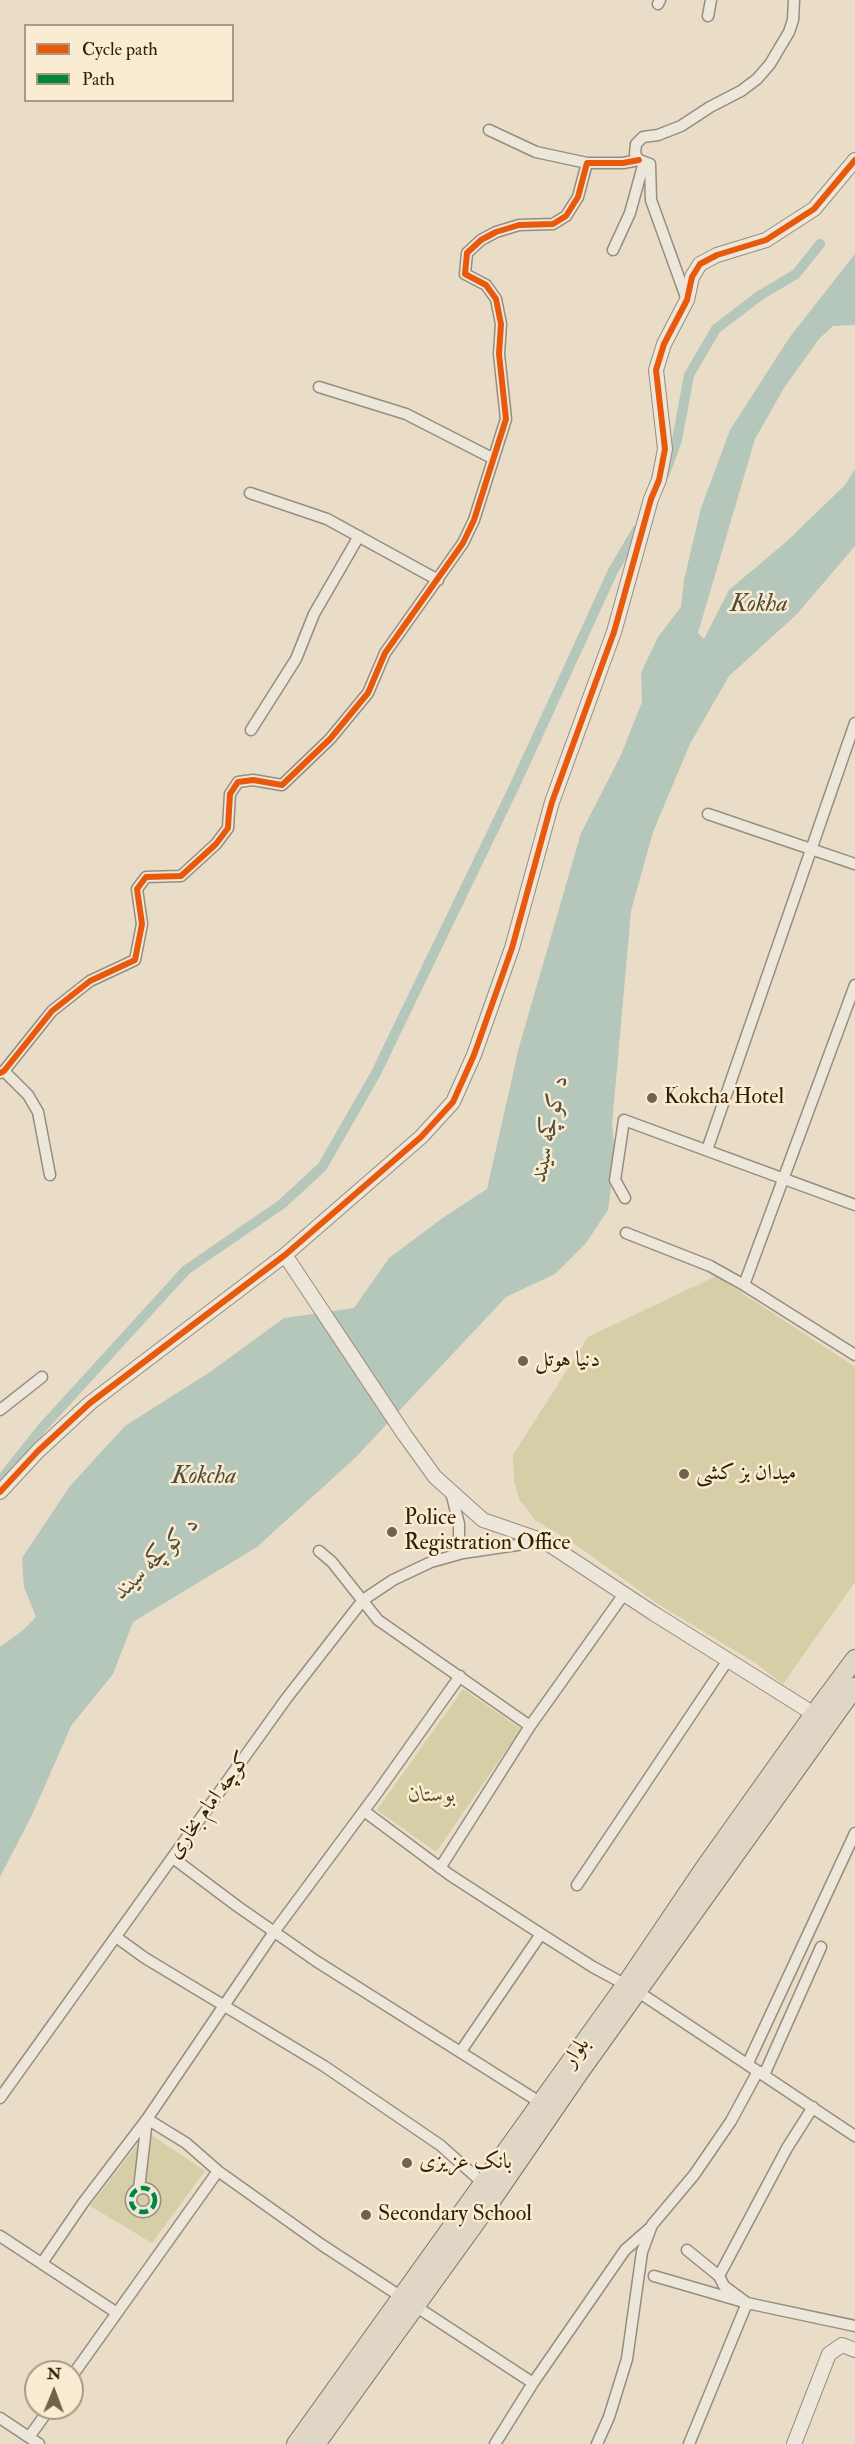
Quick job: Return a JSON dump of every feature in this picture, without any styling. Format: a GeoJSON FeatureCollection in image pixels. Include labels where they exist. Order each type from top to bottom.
{"type":"FeatureCollection","features":[{"type":"Feature","properties":{"kind":"main road","name":"بلوار"},"geometry":{"type":"LineString","coordinates":[[296,2444],[409,2302],[821,1719],[855,1659]]}},
{"type":"Feature","properties":{"kind":"main road","name":"بلوار"},"geometry":{"type":"LineString","coordinates":[[821,1719],[855,1687]]}},
{"type":"Feature","properties":{"kind":"main road","name":"بلوار"},"geometry":{"type":"LineString","coordinates":[[316,2444],[484,2184],[541,2103],[574,2069]]}},
{"type":"Feature","properties":{"kind":"street"},"geometry":{"type":"LineString","coordinates":[[708,16],[711,0]]}},
{"type":"Feature","properties":{"kind":"street"},"geometry":{"type":"LineString","coordinates":[[641,161],[635,154],[638,140],[681,126],[757,79],[770,64],[789,32],[793,20],[794,0]]}},
{"type":"Feature","properties":{"kind":"street"},"geometry":{"type":"LineString","coordinates":[[489,130],[536,152],[587,163],[641,161],[650,164],[651,200],[687,300]]}},
{"type":"Feature","properties":{"kind":"street"},"geometry":{"type":"LineString","coordinates":[[0,1492],[38,1451],[90,1403],[285,1256],[421,1137],[453,1102],[474,1055],[512,948],[552,802],[614,632],[658,480],[664,449],[656,370],[664,344],[687,300],[692,277],[700,264],[717,255],[766,240],[814,209],[855,160]]}},
{"type":"Feature","properties":{"kind":"street"},"geometry":{"type":"LineString","coordinates":[[613,250],[630,213],[641,161]]}},
{"type":"Feature","properties":{"kind":"street"},"geometry":{"type":"LineString","coordinates":[[50,1175],[38,1112],[28,1095],[2,1072],[52,1011],[90,981],[135,960],[142,924],[137,889],[146,877],[181,876],[216,844],[228,828],[230,794],[238,782],[253,780],[282,785],[330,739],[368,693],[385,653],[463,543],[474,519],[506,418],[499,354],[501,324],[496,298],[486,285],[465,274],[467,253],[496,232],[519,225],[553,224],[566,216],[578,197],[587,163]]}},
{"type":"Feature","properties":{"kind":"street"},"geometry":{"type":"LineString","coordinates":[[319,387],[406,414],[492,458]]}},
{"type":"Feature","properties":{"kind":"street"},"geometry":{"type":"LineString","coordinates":[[250,493],[327,519],[438,580]]}},
{"type":"Feature","properties":{"kind":"street"},"geometry":{"type":"LineString","coordinates":[[251,730],[296,659],[314,615],[359,536]]}},
{"type":"Feature","properties":{"kind":"street"},"geometry":{"type":"LineString","coordinates":[[707,1150],[855,723]]}},
{"type":"Feature","properties":{"kind":"street"},"geometry":{"type":"LineString","coordinates":[[708,814],[855,864]]}},
{"type":"Feature","properties":{"kind":"street"},"geometry":{"type":"LineString","coordinates":[[744,1285],[855,986]]}},
{"type":"Feature","properties":{"kind":"street"},"geometry":{"type":"LineString","coordinates":[[626,1198],[615,1180],[624,1120],[855,1205]]}},
{"type":"Feature","properties":{"kind":"street"},"geometry":{"type":"LineString","coordinates":[[626,1233],[710,1266],[855,1355]]}},
{"type":"Feature","properties":{"kind":"street"},"geometry":{"type":"LineString","coordinates":[[285,1256],[435,1477],[483,1520],[544,1541],[821,1719]]}},
{"type":"Feature","properties":{"kind":"street"},"geometry":{"type":"LineString","coordinates":[[0,1410],[42,1377]]}},
{"type":"Feature","properties":{"kind":"street"},"geometry":{"type":"LineString","coordinates":[[452,1492],[459,1524],[459,1538],[454,1556]]}},
{"type":"Feature","properties":{"kind":"street","name":"کوچه امام بخاری"},"geometry":{"type":"LineString","coordinates":[[0,2098],[286,1700],[363,1600],[393,1580],[431,1562],[544,1541]]}},
{"type":"Feature","properties":{"kind":"street"},"geometry":{"type":"LineString","coordinates":[[319,1551],[332,1562],[378,1620],[530,1726]]}},
{"type":"Feature","properties":{"kind":"street"},"geometry":{"type":"LineString","coordinates":[[440,1868],[530,1726],[624,1594]]}},
{"type":"Feature","properties":{"kind":"street"},"geometry":{"type":"LineString","coordinates":[[577,1885],[728,1660]]}},
{"type":"Feature","properties":{"kind":"street"},"geometry":{"type":"LineString","coordinates":[[42,2263],[83,2203],[147,2119],[274,1932],[460,1676]]}},
{"type":"Feature","properties":{"kind":"street"},"geometry":{"type":"LineString","coordinates":[[364,1811],[440,1868],[593,1967],[631,1987],[855,2136]]}},
{"type":"Feature","properties":{"kind":"street"},"geometry":{"type":"LineString","coordinates":[[748,2063],[855,1833]]}},
{"type":"Feature","properties":{"kind":"street"},"geometry":{"type":"LineString","coordinates":[[173,1858],[316,1961],[541,2103]]}},
{"type":"Feature","properties":{"kind":"street"},"geometry":{"type":"LineString","coordinates":[[461,2051],[541,1934]]}},
{"type":"Feature","properties":{"kind":"street"},"geometry":{"type":"LineString","coordinates":[[116,1937],[145,1958],[324,2066],[440,2145],[484,2184]]}},
{"type":"Feature","properties":{"kind":"street"},"geometry":{"type":"LineString","coordinates":[[495,2444],[533,2383],[625,2250],[652,2225],[694,2175],[731,2121],[761,2073],[821,1947]]}},
{"type":"Feature","properties":{"kind":"street"},"geometry":{"type":"LineString","coordinates":[[719,2276],[787,2148],[813,2107]]}},
{"type":"Feature","properties":{"kind":"street"},"geometry":{"type":"LineString","coordinates":[[147,2119],[186,2143],[218,2171],[322,2245],[533,2383]]}},
{"type":"Feature","properties":{"kind":"street"},"geometry":{"type":"LineString","coordinates":[[139,2188],[147,2119]]}},
{"type":"Feature","properties":{"kind":"street"},"geometry":{"type":"LineString","coordinates":[[83,2360],[218,2171]]}},
{"type":"Feature","properties":{"kind":"street"},"geometry":{"type":"LineString","coordinates":[[597,2444],[609,2417],[627,2359],[642,2252],[652,2225]]}},
{"type":"Feature","properties":{"kind":"street"},"geometry":{"type":"LineString","coordinates":[[0,2236],[117,2313]]}},
{"type":"Feature","properties":{"kind":"street"},"geometry":{"type":"LineString","coordinates":[[687,2250],[719,2276],[724,2286],[747,2303]]}},
{"type":"Feature","properties":{"kind":"street"},"geometry":{"type":"LineString","coordinates":[[654,2276],[747,2303],[855,2326]]}},
{"type":"Feature","properties":{"kind":"street"},"geometry":{"type":"LineString","coordinates":[[689,2444],[747,2303]]}},
{"type":"Feature","properties":{"kind":"street"},"geometry":{"type":"LineString","coordinates":[[794,2444],[829,2354],[842,2345],[855,2350]]}},
{"type":"Feature","properties":{"kind":"street"},"geometry":{"type":"LineString","coordinates":[[0,2418],[34,2441],[44,2420]]}},
{"type":"Feature","properties":{"kind":"green space","name":"میدان بز کشی"},"geometry":{"type":"Polygon","coordinates":[[[716,1276],[855,1367],[855,1582],[783,1684],[757,1664],[658,1604],[569,1540],[536,1521],[519,1499],[514,1481],[513,1455],[588,1337],[716,1276]]]}},
{"type":"Feature","properties":{"kind":"green space","name":"بوستان"},"geometry":{"type":"Polygon","coordinates":[[[463,1689],[521,1729],[436,1852],[377,1810],[463,1689]]]}},
{"type":"Feature","properties":{"kind":"green space"},"geometry":{"type":"Polygon","coordinates":[[[147,2132],[205,2171],[152,2243],[90,2206],[147,2132]]]}},
{"type":"Feature","properties":{"kind":"water","name":"Kokcha"},"geometry":{"type":"Polygon","coordinates":[[[855,254],[855,325],[833,326],[819,339],[784,388],[755,439],[698,633],[704,639],[729,590],[786,542],[845,485],[855,469],[855,546],[797,614],[729,676],[690,744],[653,832],[631,911],[612,1125],[615,1156],[608,1210],[586,1243],[555,1274],[506,1297],[355,1458],[257,1547],[133,1622],[113,1674],[71,1726],[33,1813],[0,1877],[0,1647],[36,1617],[24,1587],[22,1558],[70,1486],[125,1426],[210,1372],[284,1318],[354,1308],[389,1258],[444,1217],[487,1189],[519,1047],[581,833],[621,755],[642,702],[641,673],[658,637],[681,607],[684,580],[701,508],[730,430],[789,338],[855,254]]]}},
{"type":"Feature","properties":{"kind":"waterway"},"geometry":{"type":"LineString","coordinates":[[665,473],[677,440],[689,375],[716,329],[759,296],[796,274],[820,244]]}},
{"type":"Feature","properties":{"kind":"waterway"},"geometry":{"type":"LineString","coordinates":[[0,1481],[42,1428],[186,1270],[282,1204],[322,1167],[375,1075],[515,785],[613,571],[637,530]]}},
{"type":"Feature","properties":{"kind":"marked path"},"geometry":{"type":"LineString","coordinates":[[143,2188],[148,2189],[154,2195],[155,2200],[154,2205],[148,2211],[143,2212],[138,2211],[132,2205],[131,2200],[132,2195],[138,2189],[143,2188]]}},
{"type":"Feature","properties":{"kind":"cycle path"},"geometry":{"type":"LineString","coordinates":[[0,1073],[52,1011],[90,981],[135,960],[142,924],[137,889],[146,877],[181,876],[216,844],[228,828],[230,794],[238,782],[253,780],[282,785],[330,739],[368,693],[385,653],[463,543],[474,520],[506,419],[499,354],[501,324],[496,299],[486,285],[465,274],[467,253],[481,240],[496,232],[519,225],[553,224],[566,216],[578,197],[587,163],[623,163],[639,160]]}},
{"type":"Feature","properties":{"kind":"cycle path"},"geometry":{"type":"LineString","coordinates":[[0,1492],[38,1451],[90,1403],[285,1255],[421,1137],[453,1102],[474,1055],[512,948],[552,802],[614,632],[651,499],[659,480],[665,449],[656,370],[664,344],[687,300],[692,277],[700,264],[717,255],[766,240],[814,209],[855,160]]}},
{"type":"Feature","properties":{"kind":"place","name":"Kokcha Hotel"},"geometry":{"type":"Point","coordinates":[652,1098]}},
{"type":"Feature","properties":{"kind":"place","name":"دنیا هوتل"},"geometry":{"type":"Point","coordinates":[523,1361]}},
{"type":"Feature","properties":{"kind":"place","name":"میدان بز کشی"},"geometry":{"type":"Point","coordinates":[684,1474]}},
{"type":"Feature","properties":{"kind":"place","name":"Police Registration Office"},"geometry":{"type":"Point","coordinates":[392,1532]}},
{"type":"Feature","properties":{"kind":"place","name":"بانک عزیزی"},"geometry":{"type":"Point","coordinates":[407,2163]}},
{"type":"Feature","properties":{"kind":"place","name":"Secondary School"},"geometry":{"type":"Point","coordinates":[366,2215]}},
{"type":"Feature","properties":{"kind":"water label","name":"Kokha"},"geometry":{"type":"Point","coordinates":[759,606]}},
{"type":"Feature","properties":{"kind":"water label","name":"د کوکچه سیند"},"geometry":{"type":"Point","coordinates":[551,1129]}},
{"type":"Feature","properties":{"kind":"water label","name":"د کوکچه سیند"},"geometry":{"type":"Point","coordinates":[157,1559]}}]}
